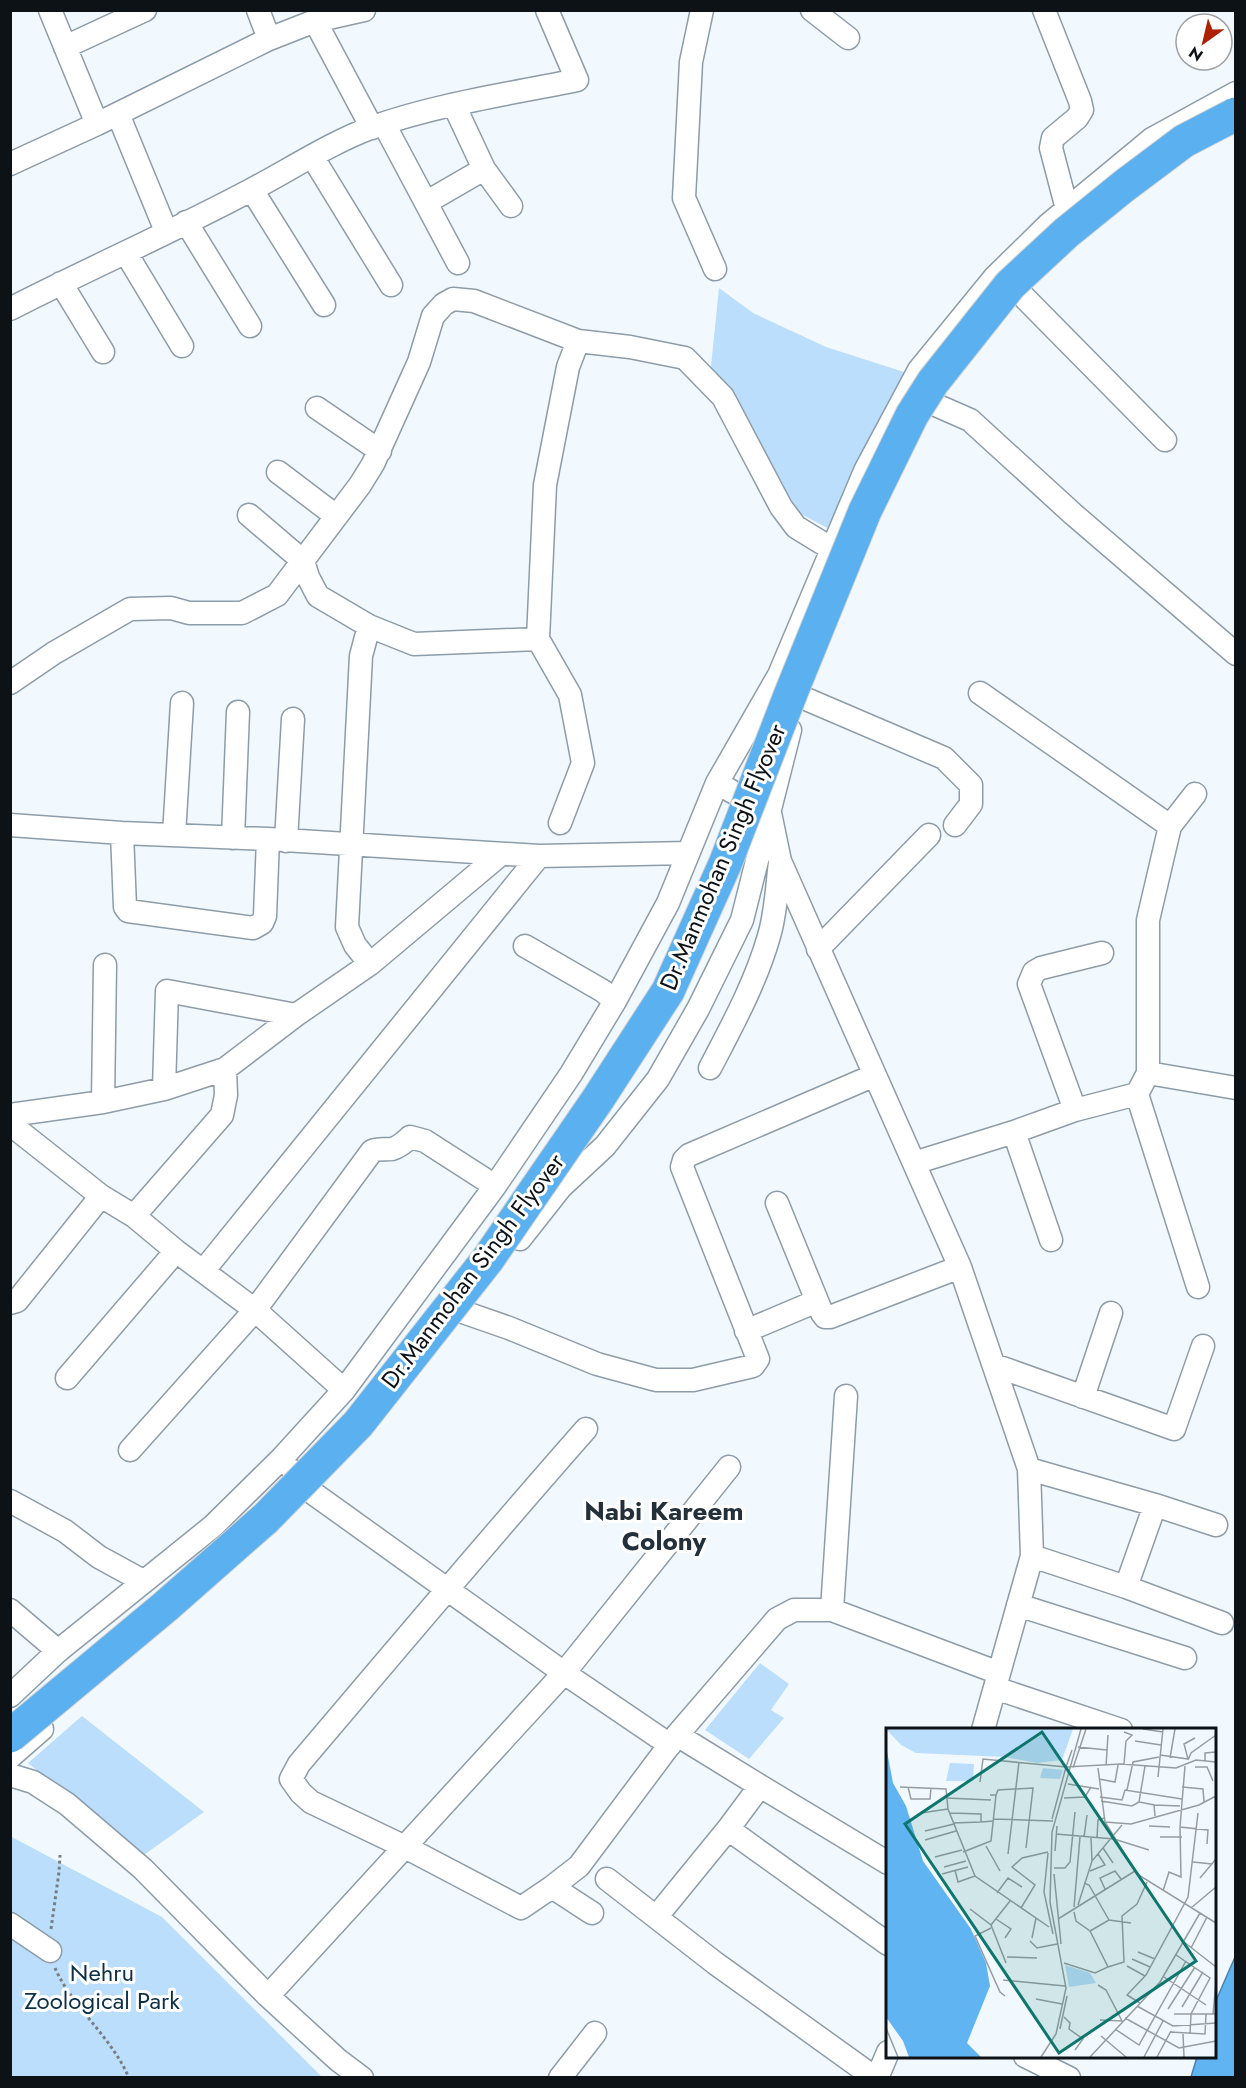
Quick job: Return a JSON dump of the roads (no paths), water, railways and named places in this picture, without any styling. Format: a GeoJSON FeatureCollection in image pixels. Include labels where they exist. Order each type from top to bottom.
{"type":"FeatureCollection","features":[{"type":"Feature","properties":{"kind":"highway","name":"Dr.Manmohan Singh Flyover"},"geometry":{"type":"LineString","coordinates":[[10,1720],[263,1500],[319,1446],[403,1344],[550,1147],[660,967],[882,451],[920,379],[981,302],[1067,217],[1136,160],[1220,106],[1236,99]]}},
{"type":"Feature","properties":{"kind":"highway","name":"Dr.Manmohan Singh Flyover"},"geometry":{"type":"LineString","coordinates":[[10,1736],[166,1606],[266,1518],[358,1424],[488,1258],[598,1099],[668,991],[725,864],[865,511],[912,415],[933,382],[1010,285],[1066,233],[1184,141],[1236,114]]}},
{"type":"Feature","properties":{"kind":"street"},"geometry":{"type":"LineString","coordinates":[[50,10],[97,124]]}},
{"type":"Feature","properties":{"kind":"street"},"geometry":{"type":"LineString","coordinates":[[65,47],[145,10]]}},
{"type":"Feature","properties":{"kind":"street"},"geometry":{"type":"LineString","coordinates":[[258,10],[269,39]]}},
{"type":"Feature","properties":{"kind":"street"},"geometry":{"type":"LineString","coordinates":[[10,164],[118,114],[269,39],[315,21],[364,10]]}},
{"type":"Feature","properties":{"kind":"street"},"geometry":{"type":"LineString","coordinates":[[10,309],[252,190],[312,156],[378,126],[454,105],[577,80],[547,10]]}},
{"type":"Feature","properties":{"kind":"street"},"geometry":{"type":"LineString","coordinates":[[702,10],[691,62],[684,198],[716,269]]}},
{"type":"Feature","properties":{"kind":"street"},"geometry":{"type":"LineString","coordinates":[[812,10],[848,38]]}},
{"type":"Feature","properties":{"kind":"street"},"geometry":{"type":"LineString","coordinates":[[1044,10],[1082,110],[1077,118],[1053,138],[1051,148],[1067,209]]}},
{"type":"Feature","properties":{"kind":"street"},"geometry":{"type":"LineString","coordinates":[[315,21],[427,202],[458,263]]}},
{"type":"Feature","properties":{"kind":"street"},"geometry":{"type":"LineString","coordinates":[[10,1696],[58,1651],[213,1526],[282,1458],[344,1390],[495,1186],[571,1074],[615,1001],[668,903],[717,783],[779,675],[865,471],[919,370],[995,277],[1067,209],[1152,139],[1236,93]]}},
{"type":"Feature","properties":{"kind":"street"},"geometry":{"type":"LineString","coordinates":[[454,105],[484,169],[511,206]]}},
{"type":"Feature","properties":{"kind":"street"},"geometry":{"type":"LineString","coordinates":[[118,114],[176,227],[250,326]]}},
{"type":"Feature","properties":{"kind":"street"},"geometry":{"type":"LineString","coordinates":[[10,1757],[310,1491],[347,1454],[561,1187],[605,1146],[658,1079],[698,1009],[742,920],[799,696],[873,512],[901,452],[929,402],[970,346],[1018,291],[1064,245],[1167,163],[1236,123]]}},
{"type":"Feature","properties":{"kind":"street"},"geometry":{"type":"LineString","coordinates":[[312,156],[391,285]]}},
{"type":"Feature","properties":{"kind":"street"},"geometry":{"type":"LineString","coordinates":[[427,202],[484,169]]}},
{"type":"Feature","properties":{"kind":"street"},"geometry":{"type":"LineString","coordinates":[[252,190],[324,305]]}},
{"type":"Feature","properties":{"kind":"street"},"geometry":{"type":"LineString","coordinates":[[126,253],[182,346]]}},
{"type":"Feature","properties":{"kind":"street"},"geometry":{"type":"LineString","coordinates":[[61,283],[103,352]]}},
{"type":"Feature","properties":{"kind":"street"},"geometry":{"type":"LineString","coordinates":[[1018,291],[1165,440]]}},
{"type":"Feature","properties":{"kind":"street"},"geometry":{"type":"LineString","coordinates":[[10,683],[54,653],[130,609],[171,608],[189,613],[242,613],[277,596],[360,485],[380,451],[419,362],[433,316],[444,304],[453,299],[474,301],[578,340],[685,358],[723,397],[786,514],[796,527],[831,549]]}},
{"type":"Feature","properties":{"kind":"street"},"geometry":{"type":"LineString","coordinates":[[560,823],[583,763],[570,694],[538,639],[545,485],[568,367],[578,340]]}},
{"type":"Feature","properties":{"kind":"street"},"geometry":{"type":"LineString","coordinates":[[929,402],[970,420],[1073,514],[1236,654]]}},
{"type":"Feature","properties":{"kind":"street"},"geometry":{"type":"LineString","coordinates":[[317,408],[380,451]]}},
{"type":"Feature","properties":{"kind":"street"},"geometry":{"type":"LineString","coordinates":[[278,472],[336,516]]}},
{"type":"Feature","properties":{"kind":"street"},"geometry":{"type":"LineString","coordinates":[[249,515],[303,561],[318,596],[369,626],[414,644],[538,639]]}},
{"type":"Feature","properties":{"kind":"street"},"geometry":{"type":"LineString","coordinates":[[369,626],[361,656],[347,927],[355,945],[370,964]]}},
{"type":"Feature","properties":{"kind":"street"},"geometry":{"type":"LineString","coordinates":[[980,693],[1170,826]]}},
{"type":"Feature","properties":{"kind":"street"},"geometry":{"type":"LineString","coordinates":[[799,696],[944,758],[971,785],[971,804],[955,825]]}},
{"type":"Feature","properties":{"kind":"street"},"geometry":{"type":"LineString","coordinates":[[174,835],[183,703]]}},
{"type":"Feature","properties":{"kind":"street"},"geometry":{"type":"LineString","coordinates":[[233,838],[238,712]]}},
{"type":"Feature","properties":{"kind":"street"},"geometry":{"type":"LineString","coordinates":[[122,834],[125,907],[128,911],[253,928],[262,923],[277,840],[293,719]]}},
{"type":"Feature","properties":{"kind":"street"},"geometry":{"type":"LineString","coordinates":[[717,783],[770,813],[780,861],[960,1267],[1029,1469],[1032,1556],[984,1728]]}},
{"type":"Feature","properties":{"kind":"street"},"geometry":{"type":"LineString","coordinates":[[1195,794],[1170,826],[1148,920],[1148,1073],[1137,1094],[1198,1287]]}},
{"type":"Feature","properties":{"kind":"street"},"geometry":{"type":"LineString","coordinates":[[10,825],[122,834],[277,840],[539,856],[688,853]]}},
{"type":"Feature","properties":{"kind":"street"},"geometry":{"type":"LineString","coordinates":[[818,949],[929,835]]}},
{"type":"Feature","properties":{"kind":"street"},"geometry":{"type":"LineString","coordinates":[[10,1115],[103,1102],[164,1089],[225,1069],[296,1015],[370,964],[501,854]]}},
{"type":"Feature","properties":{"kind":"street"},"geometry":{"type":"LineString","coordinates":[[204,1270],[539,856]]}},
{"type":"Feature","properties":{"kind":"street"},"geometry":{"type":"LineString","coordinates":[[710,1068],[744,999],[770,935],[780,861]]}},
{"type":"Feature","properties":{"kind":"street"},"geometry":{"type":"LineString","coordinates":[[525,946],[603,991],[615,1001]]}},
{"type":"Feature","properties":{"kind":"street"},"geometry":{"type":"LineString","coordinates":[[1075,1110],[1029,984],[1034,972],[1041,968],[1102,953]]}},
{"type":"Feature","properties":{"kind":"street"},"geometry":{"type":"LineString","coordinates":[[103,1102],[105,965]]}},
{"type":"Feature","properties":{"kind":"street"},"geometry":{"type":"LineString","coordinates":[[164,1089],[167,991],[296,1015]]}},
{"type":"Feature","properties":{"kind":"street"},"geometry":{"type":"LineString","coordinates":[[135,1216],[222,1115],[226,1095],[225,1069]]}},
{"type":"Feature","properties":{"kind":"street"},"geometry":{"type":"LineString","coordinates":[[1148,1073],[1236,1088]]}},
{"type":"Feature","properties":{"kind":"street"},"geometry":{"type":"LineString","coordinates":[[463,1312],[597,1364],[656,1380],[693,1380],[753,1366],[758,1359],[682,1167],[684,1160],[689,1155],[875,1075]]}},
{"type":"Feature","properties":{"kind":"street"},"geometry":{"type":"LineString","coordinates":[[914,1163],[1014,1132],[1075,1110],[1137,1094]]}},
{"type":"Feature","properties":{"kind":"street"},"geometry":{"type":"LineString","coordinates":[[10,1124],[101,1196],[135,1216],[176,1251],[255,1310],[344,1390]]}},
{"type":"Feature","properties":{"kind":"street"},"geometry":{"type":"LineString","coordinates":[[1014,1132],[1052,1240]]}},
{"type":"Feature","properties":{"kind":"street"},"geometry":{"type":"LineString","coordinates":[[130,1450],[255,1310],[372,1151],[391,1149],[410,1137],[425,1141],[495,1186]]}},
{"type":"Feature","properties":{"kind":"street"},"geometry":{"type":"LineString","coordinates":[[10,1303],[17,1301],[101,1196]]}},
{"type":"Feature","properties":{"kind":"street"},"geometry":{"type":"LineString","coordinates":[[777,1203],[825,1317],[960,1267]]}},
{"type":"Feature","properties":{"kind":"street"},"geometry":{"type":"LineString","coordinates":[[67,1378],[176,1251]]}},
{"type":"Feature","properties":{"kind":"street"},"geometry":{"type":"LineString","coordinates":[[746,1330],[817,1301]]}},
{"type":"Feature","properties":{"kind":"street"},"geometry":{"type":"LineString","coordinates":[[1083,1396],[1111,1313]]}},
{"type":"Feature","properties":{"kind":"street"},"geometry":{"type":"LineString","coordinates":[[994,1365],[1174,1429],[1203,1346]]}},
{"type":"Feature","properties":{"kind":"street"},"geometry":{"type":"LineString","coordinates":[[832,1610],[846,1396]]}},
{"type":"Feature","properties":{"kind":"street"},"geometry":{"type":"LineString","coordinates":[[586,1428],[299,1764],[291,1779],[311,1802],[405,1847],[521,1908],[579,1866],[673,1740],[777,1619],[794,1610],[832,1610],[997,1681],[1116,1728]]}},
{"type":"Feature","properties":{"kind":"street"},"geometry":{"type":"LineString","coordinates":[[282,1458],[310,1491],[564,1673],[673,1740],[760,1786],[886,1862]]}},
{"type":"Feature","properties":{"kind":"street"},"geometry":{"type":"LineString","coordinates":[[268,1996],[564,1673],[729,1467]]}},
{"type":"Feature","properties":{"kind":"street"},"geometry":{"type":"LineString","coordinates":[[1029,1469],[1216,1525]]}},
{"type":"Feature","properties":{"kind":"street"},"geometry":{"type":"LineString","coordinates":[[10,1501],[65,1531],[99,1557],[143,1581]]}},
{"type":"Feature","properties":{"kind":"street"},"geometry":{"type":"LineString","coordinates":[[1126,1587],[1155,1505]]}},
{"type":"Feature","properties":{"kind":"street"},"geometry":{"type":"LineString","coordinates":[[1032,1556],[1126,1587],[1222,1623]]}},
{"type":"Feature","properties":{"kind":"street"},"geometry":{"type":"LineString","coordinates":[[1018,1605],[1185,1658]]}},
{"type":"Feature","properties":{"kind":"street"},"geometry":{"type":"LineString","coordinates":[[10,1610],[58,1651]]}},
{"type":"Feature","properties":{"kind":"street"},"geometry":{"type":"LineString","coordinates":[[10,1775],[33,1782],[67,1804],[143,1869],[268,1996],[338,2060],[362,2078]]}},
{"type":"Feature","properties":{"kind":"street"},"geometry":{"type":"LineString","coordinates":[[657,1916],[728,1830],[760,1786]]}},
{"type":"Feature","properties":{"kind":"street"},"geometry":{"type":"LineString","coordinates":[[728,1830],[886,1943]]}},
{"type":"Feature","properties":{"kind":"street"},"geometry":{"type":"LineString","coordinates":[[607,1879],[715,1963],[876,2078],[886,2056]]}},
{"type":"Feature","properties":{"kind":"street"},"geometry":{"type":"LineString","coordinates":[[552,1887],[591,1913]]}},
{"type":"Feature","properties":{"kind":"street"},"geometry":{"type":"LineString","coordinates":[[10,1924],[50,1951]]}},
{"type":"Feature","properties":{"kind":"street"},"geometry":{"type":"LineString","coordinates":[[560,2078],[595,2033]]}},
{"type":"Feature","properties":{"kind":"street"},"geometry":{"type":"LineString","coordinates":[[1029,2058],[1069,2078]]}},
{"type":"Feature","properties":{"kind":"water"},"geometry":{"type":"Polygon","coordinates":[[[1235,1957],[1235,2077],[1191,2077],[1197,2058],[1216,2058],[1216,2001],[1235,1957]]]}},
{"type":"Feature","properties":{"kind":"district","name":"Nabi Kareem Colony"},"geometry":{"type":"Point","coordinates":[664,1526]}},
{"type":"Feature","properties":{"kind":"park label","name":"Nehru Zoological Park"},"geometry":{"type":"Point","coordinates":[102,1987]}}]}
